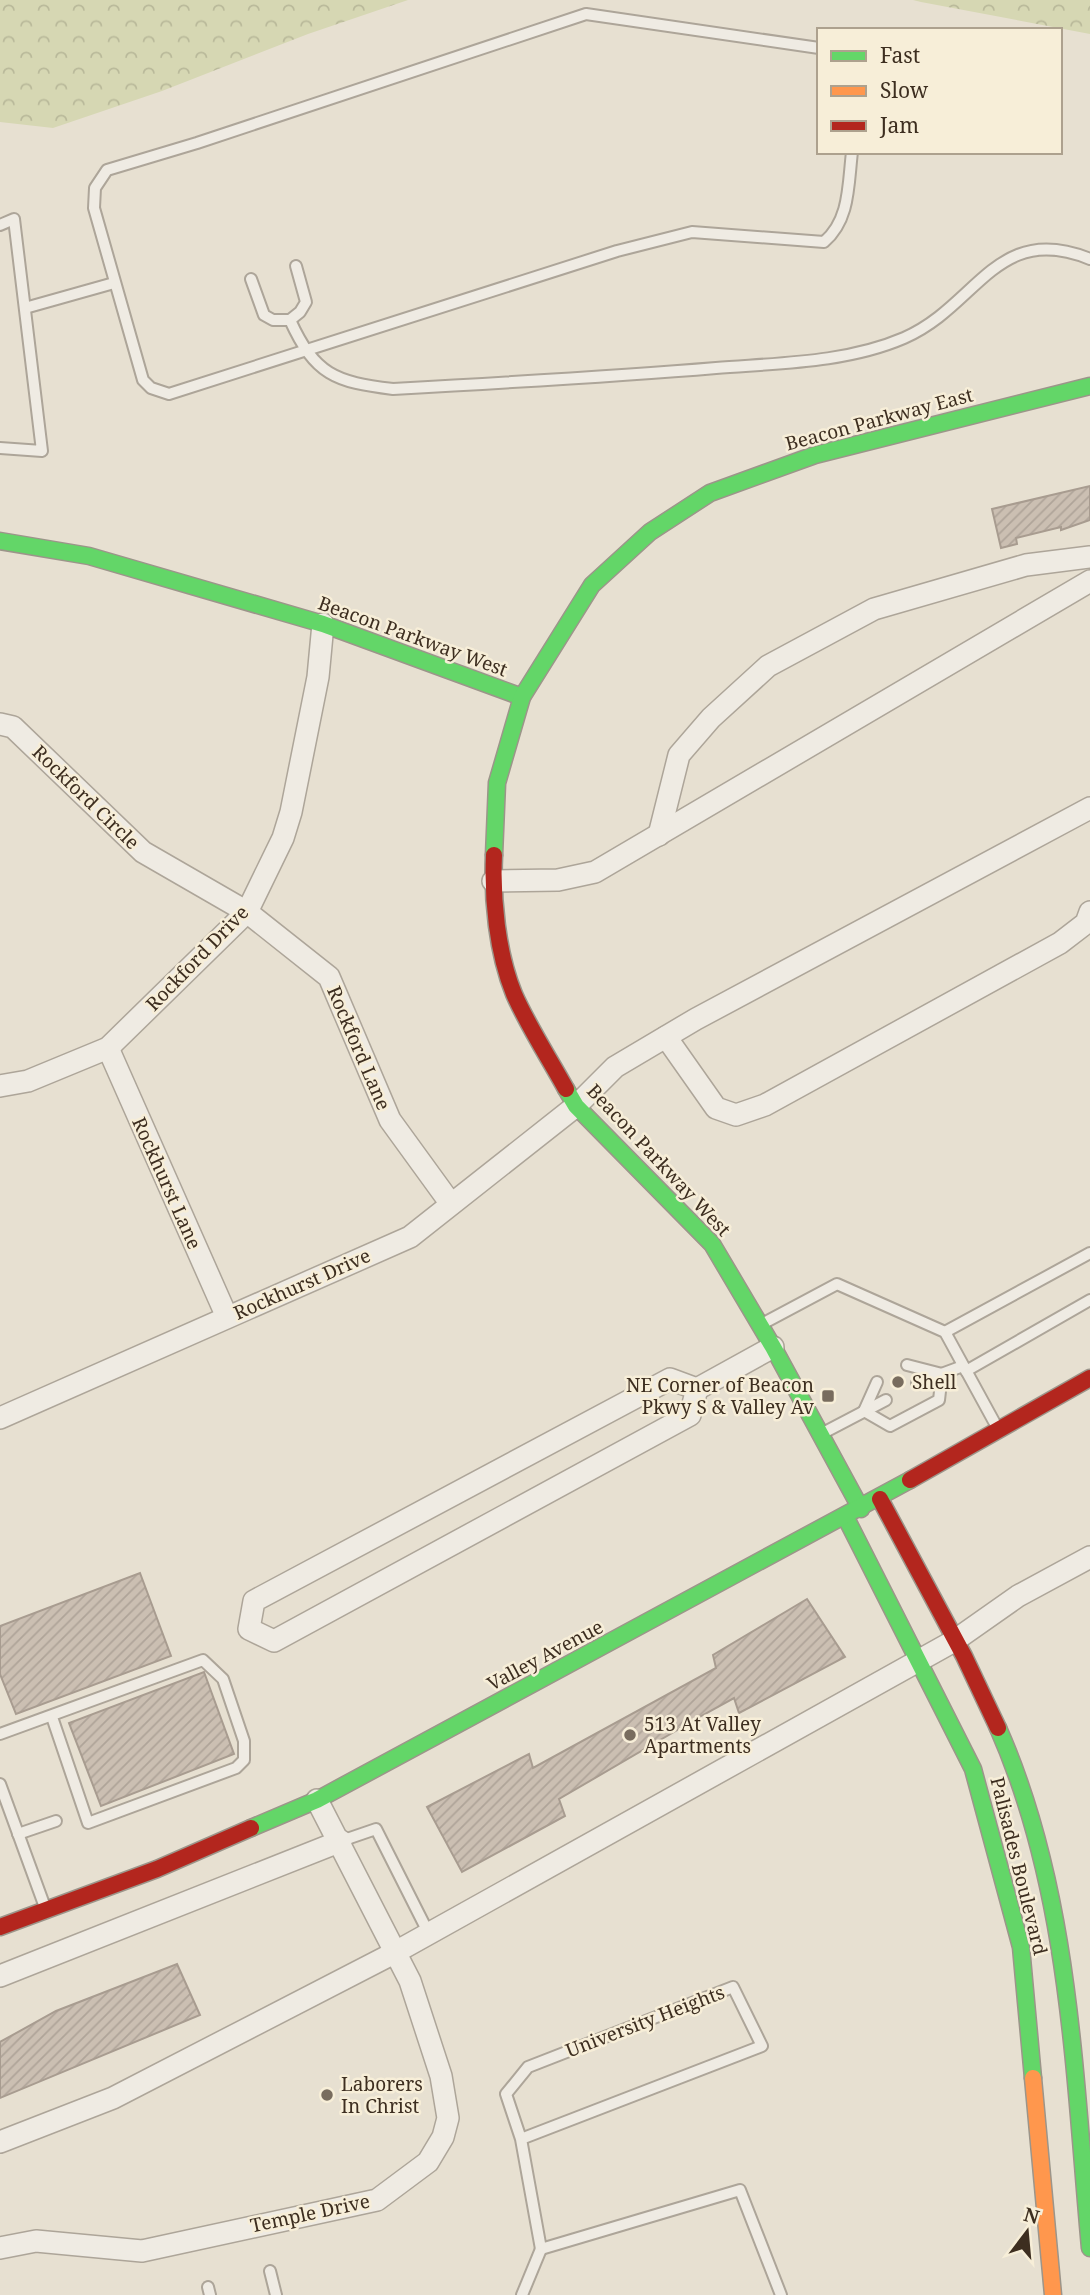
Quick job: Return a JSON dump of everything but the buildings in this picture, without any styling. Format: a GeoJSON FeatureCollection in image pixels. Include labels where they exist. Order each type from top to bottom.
{"type":"FeatureCollection","features":[{"type":"Feature","properties":{"kind":"main road","name":"Beacon Parkway East"},"geometry":{"type":"LineString","coordinates":[[523,697],[592,585],[650,532],[710,493],[815,455],[1090,386]]}},
{"type":"Feature","properties":{"kind":"main road","name":"Beacon Parkway West"},"geometry":{"type":"LineString","coordinates":[[0,541],[89,556],[323,624],[523,697],[497,783],[493,881],[500,937],[514,993],[576,1106],[712,1244],[773,1347],[861,1509]]}},
{"type":"Feature","properties":{"kind":"main road","name":"Valley Avenue"},"geometry":{"type":"LineString","coordinates":[[0,1927],[157,1869],[317,1800],[846,1518],[1090,1378]]}},
{"type":"Feature","properties":{"kind":"main road","name":"Palisades Boulevard"},"geometry":{"type":"LineString","coordinates":[[880,1499],[1000,1733],[1031,1818],[1053,1905],[1065,1990],[1090,2249]]}},
{"type":"Feature","properties":{"kind":"main road","name":"Palisades Boulevard"},"geometry":{"type":"LineString","coordinates":[[846,1518],[973,1769],[1021,1947],[1054,2295]]}},
{"type":"Feature","properties":{"kind":"street"},"geometry":{"type":"LineString","coordinates":[[659,835],[679,755],[711,718],[768,666],[874,609],[1026,565],[1090,557]]}},
{"type":"Feature","properties":{"kind":"street"},"geometry":{"type":"LineString","coordinates":[[493,881],[558,880],[595,872],[1090,581]]}},
{"type":"Feature","properties":{"kind":"street","name":"Rockford Drive"},"geometry":{"type":"LineString","coordinates":[[0,1086],[28,1081],[107,1048],[247,912],[283,838],[291,812],[318,677],[323,624]]}},
{"type":"Feature","properties":{"kind":"street","name":"Rockford Circle"},"geometry":{"type":"LineString","coordinates":[[0,724],[13,727],[143,852],[247,912]]}},
{"type":"Feature","properties":{"kind":"street","name":"Rockhurst Drive"},"geometry":{"type":"LineString","coordinates":[[0,1418],[410,1237],[576,1106],[615,1067],[1090,808]]}},
{"type":"Feature","properties":{"kind":"street","name":"Rockford Lane"},"geometry":{"type":"LineString","coordinates":[[247,912],[329,977],[390,1120],[451,1203]]}},
{"type":"Feature","properties":{"kind":"street"},"geometry":{"type":"LineString","coordinates":[[666,1037],[716,1108],[736,1115],[765,1105],[1059,943],[1086,923],[1090,912]]}},
{"type":"Feature","properties":{"kind":"street","name":"Rockhurst Lane"},"geometry":{"type":"LineString","coordinates":[[107,1048],[227,1317]]}},
{"type":"Feature","properties":{"kind":"street"},"geometry":{"type":"LineString","coordinates":[[697,1389],[670,1379],[481,1479],[254,1601],[249,1629],[274,1641],[690,1415],[697,1389],[773,1347]]}},
{"type":"Feature","properties":{"kind":"street"},"geometry":{"type":"LineString","coordinates":[[0,2143],[113,2098],[394,1953],[954,1641],[1018,1596],[1090,1557]]}},
{"type":"Feature","properties":{"kind":"street","name":"Temple Drive"},"geometry":{"type":"LineString","coordinates":[[0,2248],[36,2241],[142,2251],[377,2200],[428,2162],[443,2137],[448,2118],[447,2102],[410,1981],[341,1841],[317,1800]]}},
{"type":"Feature","properties":{"kind":"street"},"geometry":{"type":"LineString","coordinates":[[0,1976],[341,1841]]}},
{"type":"Feature","properties":{"kind":"lane"},"geometry":{"type":"LineString","coordinates":[[817,48],[586,13],[197,144],[107,170],[94,188],[94,208],[143,380],[151,388],[169,394],[617,251],[692,232],[824,242],[839,230],[846,203],[852,154]]}},
{"type":"Feature","properties":{"kind":"lane"},"geometry":{"type":"LineString","coordinates":[[0,225],[15,219],[42,450],[0,448]]}},
{"type":"Feature","properties":{"kind":"lane"},"geometry":{"type":"LineString","coordinates":[[289,320],[305,352],[327,372],[353,384],[393,389],[808,361],[904,338],[947,313],[1007,258],[1026,251],[1047,248],[1072,252],[1090,260]]}},
{"type":"Feature","properties":{"kind":"lane"},"geometry":{"type":"LineString","coordinates":[[251,279],[264,315],[273,320],[289,320],[300,312],[306,302],[296,266]]}},
{"type":"Feature","properties":{"kind":"lane"},"geometry":{"type":"LineString","coordinates":[[25,308],[114,283]]}},
{"type":"Feature","properties":{"kind":"lane"},"geometry":{"type":"LineString","coordinates":[[945,1332],[1090,1253]]}},
{"type":"Feature","properties":{"kind":"lane"},"geometry":{"type":"LineString","coordinates":[[760,1325],[837,1284],[945,1332],[999,1431]]}},
{"type":"Feature","properties":{"kind":"lane"},"geometry":{"type":"LineString","coordinates":[[917,1383],[965,1369],[1090,1300]]}},
{"type":"Feature","properties":{"kind":"lane"},"geometry":{"type":"LineString","coordinates":[[907,1365],[942,1374]]}},
{"type":"Feature","properties":{"kind":"lane"},"geometry":{"type":"LineString","coordinates":[[863,1411],[890,1426],[939,1400],[942,1374]]}},
{"type":"Feature","properties":{"kind":"lane"},"geometry":{"type":"LineString","coordinates":[[863,1411],[877,1382]]}},
{"type":"Feature","properties":{"kind":"lane"},"geometry":{"type":"LineString","coordinates":[[820,1434],[886,1400]]}},
{"type":"Feature","properties":{"kind":"lane"},"geometry":{"type":"LineString","coordinates":[[0,1734],[203,1660],[223,1679],[244,1741],[244,1760],[236,1768],[88,1823],[52,1717]]}},
{"type":"Feature","properties":{"kind":"lane"},"geometry":{"type":"LineString","coordinates":[[0,1784],[46,1910]]}},
{"type":"Feature","properties":{"kind":"lane"},"geometry":{"type":"LineString","coordinates":[[18,1834],[56,1821]]}},
{"type":"Feature","properties":{"kind":"lane"},"geometry":{"type":"LineString","coordinates":[[341,1841],[376,1829],[429,1934]]}},
{"type":"Feature","properties":{"kind":"lane","name":"University Heights"},"geometry":{"type":"LineString","coordinates":[[521,2139],[762,2046],[733,1987],[528,2067],[506,2094],[521,2139],[541,2249]]}},
{"type":"Feature","properties":{"kind":"lane"},"geometry":{"type":"LineString","coordinates":[[522,2295],[541,2249],[740,2190],[781,2295]]}},
{"type":"Feature","properties":{"kind":"lane"},"geometry":{"type":"LineString","coordinates":[[271,2271],[276,2295]]}},
{"type":"Feature","properties":{"kind":"green space"},"geometry":{"type":"Polygon","coordinates":[[[0,0],[408,0],[308,34],[162,91],[53,128],[0,122],[0,0]]]}},
{"type":"Feature","properties":{"kind":"green space"},"geometry":{"type":"Polygon","coordinates":[[[913,0],[1090,0],[1090,34],[1062,28],[913,0]]]}},
{"type":"Feature","properties":{"kind":"traffic: fast"},"geometry":{"type":"LineString","coordinates":[[494,855],[497,783],[522,697],[592,585],[650,532],[710,493],[815,455],[1090,386]]}},
{"type":"Feature","properties":{"kind":"traffic: fast"},"geometry":{"type":"LineString","coordinates":[[0,541],[89,556],[323,624],[522,697]]}},
{"type":"Feature","properties":{"kind":"traffic: fast"},"geometry":{"type":"LineString","coordinates":[[566,1089],[576,1106],[712,1244],[773,1347],[861,1509]]}},
{"type":"Feature","properties":{"kind":"traffic: fast"},"geometry":{"type":"LineString","coordinates":[[251,1828],[317,1800],[910,1480]]}},
{"type":"Feature","properties":{"kind":"traffic: fast"},"geometry":{"type":"LineString","coordinates":[[846,1518],[973,1769],[1021,1947],[1033,2078]]}},
{"type":"Feature","properties":{"kind":"traffic: fast"},"geometry":{"type":"LineString","coordinates":[[998,1728],[1022,1790],[1055,1918],[1073,2050],[1090,2248]]}},
{"type":"Feature","properties":{"kind":"traffic: slow"},"geometry":{"type":"LineString","coordinates":[[1033,2078],[1053,2295]]}},
{"type":"Feature","properties":{"kind":"traffic: jam"},"geometry":{"type":"LineString","coordinates":[[494,855],[497,925],[508,978],[526,1018],[566,1089]]}},
{"type":"Feature","properties":{"kind":"traffic: jam"},"geometry":{"type":"LineString","coordinates":[[910,1480],[1090,1378]]}},
{"type":"Feature","properties":{"kind":"traffic: jam"},"geometry":{"type":"LineString","coordinates":[[880,1499],[964,1656],[998,1728]]}},
{"type":"Feature","properties":{"kind":"traffic: jam"},"geometry":{"type":"LineString","coordinates":[[0,1927],[157,1869],[251,1828]]}},
{"type":"Feature","properties":{"kind":"place","name":"Shell"},"geometry":{"type":"Point","coordinates":[898,1382]}},
{"type":"Feature","properties":{"kind":"place","name":"NE Corner of Beacon Pkwy S & Valley Av"},"geometry":{"type":"Point","coordinates":[828,1396]}},
{"type":"Feature","properties":{"kind":"place","name":"513 At Valley Apartments"},"geometry":{"type":"Point","coordinates":[630,1735]}},
{"type":"Feature","properties":{"kind":"place","name":"Laborers In Christ"},"geometry":{"type":"Point","coordinates":[327,2095]}}]}
